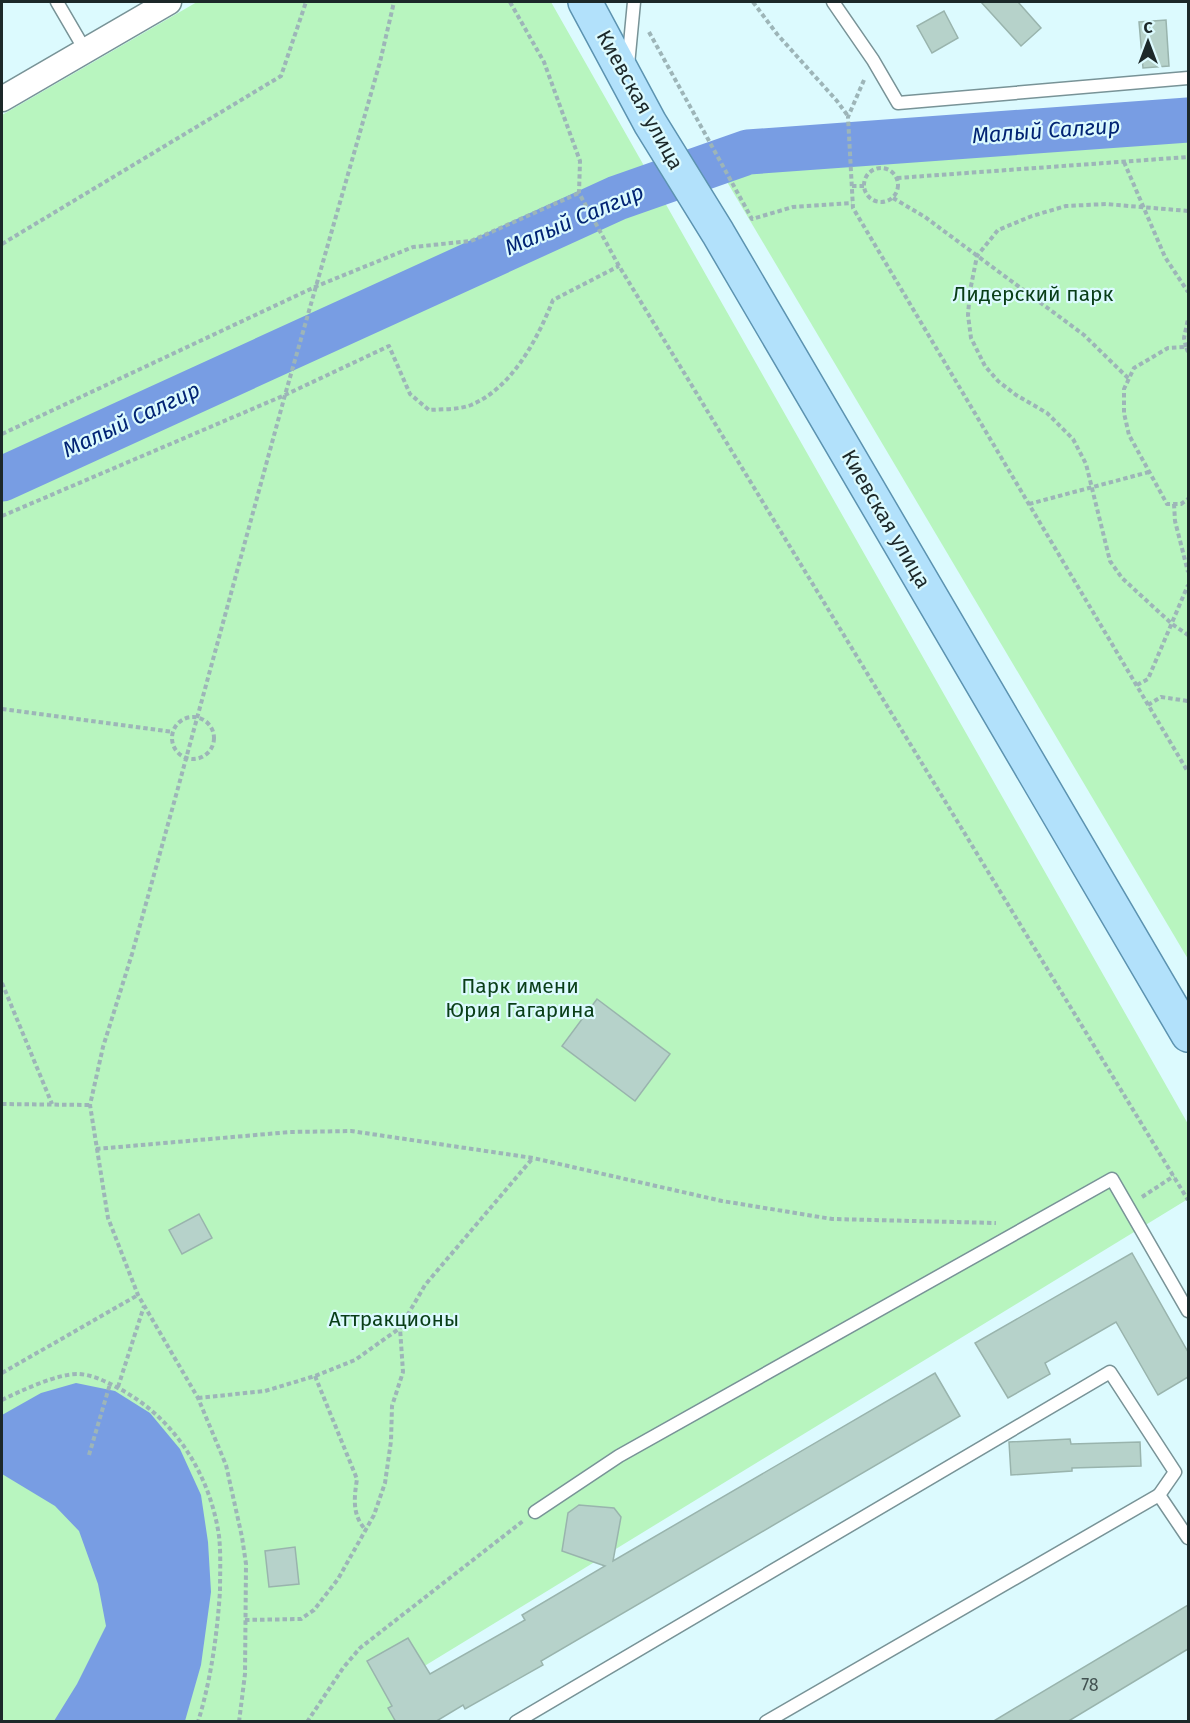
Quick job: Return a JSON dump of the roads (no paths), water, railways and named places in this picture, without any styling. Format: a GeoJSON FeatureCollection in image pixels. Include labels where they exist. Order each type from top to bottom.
{"type":"FeatureCollection","features":[{"type":"Feature","properties":{"kind":"main road","name":"Киевская улица"},"geometry":{"type":"LineString","coordinates":[[585,2],[650,123],[718,233],[1188,1035]]}},
{"type":"Feature","properties":{"kind":"street"},"geometry":{"type":"LineString","coordinates":[[2,99],[169,2]]}},
{"type":"Feature","properties":{"kind":"lane"},"geometry":{"type":"LineString","coordinates":[[57,2],[85,50]]}},
{"type":"Feature","properties":{"kind":"lane"},"geometry":{"type":"LineString","coordinates":[[833,2],[873,60],[898,103],[1188,78]]}},
{"type":"Feature","properties":{"kind":"lane"},"geometry":{"type":"LineString","coordinates":[[627,78],[634,3]]}},
{"type":"Feature","properties":{"kind":"lane"},"geometry":{"type":"LineString","coordinates":[[535,1512],[619,1456],[1112,1179],[1188,1311]]}},
{"type":"Feature","properties":{"kind":"lane"},"geometry":{"type":"LineString","coordinates":[[516,1722],[1110,1372],[1175,1472],[1159,1495],[766,1722]]}},
{"type":"Feature","properties":{"kind":"lane"},"geometry":{"type":"LineString","coordinates":[[1159,1495],[1188,1538]]}},
{"type":"Feature","properties":{"kind":"water"},"geometry":{"type":"Polygon","coordinates":[[[76,1383],[115,1391],[150,1413],[180,1449],[201,1495],[208,1542],[211,1592],[201,1665],[185,1721],[54,1721],[77,1684],[106,1626],[98,1584],[79,1531],[55,1506],[2,1474],[2,1415],[41,1393],[76,1383]]]}},
{"type":"Feature","properties":{"kind":"waterway","name":"Малый Салгир"},"geometry":{"type":"LineString","coordinates":[[2,479],[617,198],[748,152],[1188,120]]}},
{"type":"Feature","properties":{"kind":"park label","name":"Лидерский парк"},"geometry":{"type":"Point","coordinates":[1033,294]}},
{"type":"Feature","properties":{"kind":"park label","name":"Парк имени Юрия Гагарина"},"geometry":{"type":"Point","coordinates":[520,998]}},
{"type":"Feature","properties":{"kind":"park label","name":"Аттракционы"},"geometry":{"type":"Point","coordinates":[394,1319]}}]}
